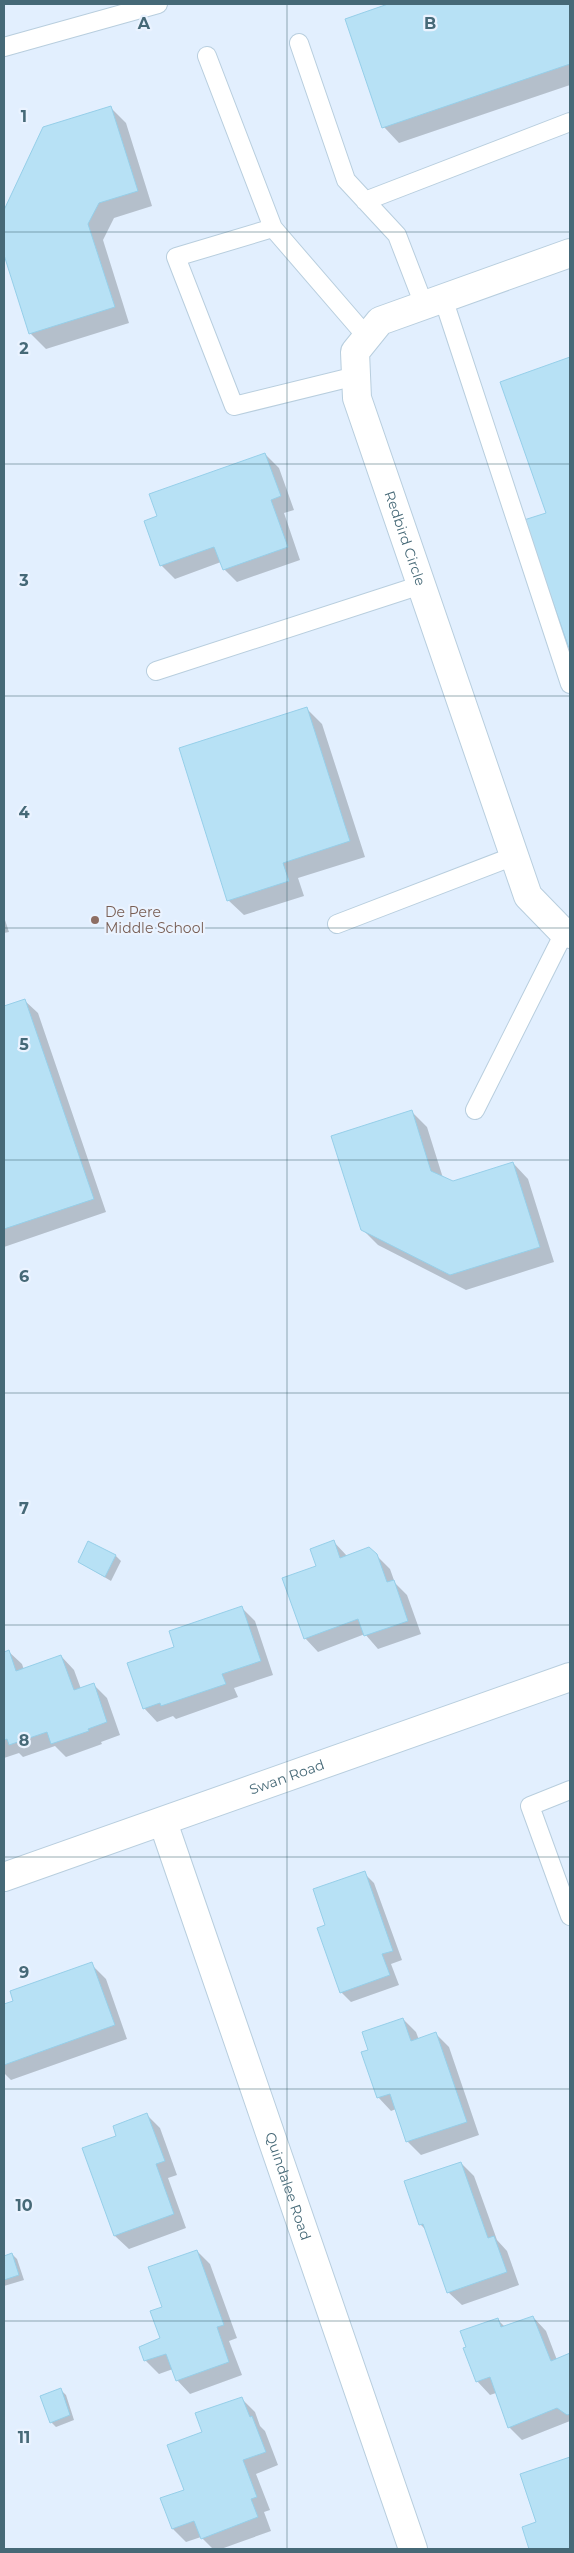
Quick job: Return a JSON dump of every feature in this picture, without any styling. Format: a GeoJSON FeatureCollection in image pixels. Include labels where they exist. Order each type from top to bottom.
{"type":"FeatureCollection","features":[{"type":"Feature","properties":{"kind":"street","name":"Redbird Circle"},"geometry":{"type":"LineString","coordinates":[[567,934],[528,896],[357,398],[355,352],[380,321],[570,253]]}},
{"type":"Feature","properties":{"kind":"street","name":"Swan Road"},"geometry":{"type":"LineString","coordinates":[[4,1877],[570,1677]]}},
{"type":"Feature","properties":{"kind":"street","name":"Quindalee Road"},"geometry":{"type":"LineString","coordinates":[[163,1822],[413,2549]]}},
{"type":"Feature","properties":{"kind":"lane"},"geometry":{"type":"LineString","coordinates":[[4,47],[158,4]]}},
{"type":"Feature","properties":{"kind":"lane"},"geometry":{"type":"LineString","coordinates":[[299,43],[346,180],[364,202],[397,235],[433,302],[570,684]]}},
{"type":"Feature","properties":{"kind":"lane"},"geometry":{"type":"LineString","coordinates":[[207,56],[273,228],[367,337]]}},
{"type":"Feature","properties":{"kind":"lane"},"geometry":{"type":"LineString","coordinates":[[364,202],[570,122]]}},
{"type":"Feature","properties":{"kind":"lane"},"geometry":{"type":"LineString","coordinates":[[273,228],[176,257],[234,406],[356,376]]}},
{"type":"Feature","properties":{"kind":"lane"},"geometry":{"type":"LineString","coordinates":[[156,671],[421,585]]}},
{"type":"Feature","properties":{"kind":"lane"},"geometry":{"type":"LineString","coordinates":[[337,924],[514,856]]}},
{"type":"Feature","properties":{"kind":"lane"},"geometry":{"type":"LineString","coordinates":[[475,1110],[567,934]]}},
{"type":"Feature","properties":{"kind":"lane"},"geometry":{"type":"LineString","coordinates":[[570,1790],[530,1806],[570,1916]]}},
{"type":"Feature","properties":{"kind":"building"},"geometry":{"type":"Polygon","coordinates":[[[388,4],[570,4],[570,64],[382,128],[345,19],[388,4]]]}},
{"type":"Feature","properties":{"kind":"building"},"geometry":{"type":"Polygon","coordinates":[[[111,106],[138,191],[99,203],[88,224],[115,307],[29,334],[4,255],[4,210],[43,127],[111,106]]]}},
{"type":"Feature","properties":{"kind":"building"},"geometry":{"type":"Polygon","coordinates":[[[570,357],[570,651],[524,520],[546,513],[500,382],[570,357]]]}},
{"type":"Feature","properties":{"kind":"building"},"geometry":{"type":"Polygon","coordinates":[[[265,453],[281,496],[271,500],[288,547],[223,570],[214,547],[160,566],[144,521],[157,516],[149,494],[265,453]]]}},
{"type":"Feature","properties":{"kind":"building"},"geometry":{"type":"Polygon","coordinates":[[[307,707],[350,841],[283,863],[289,881],[227,901],[179,748],[307,707]]]}},
{"type":"Feature","properties":{"kind":"building"},"geometry":{"type":"Polygon","coordinates":[[[25,999],[94,1199],[4,1229],[4,1006],[25,999]]]}},
{"type":"Feature","properties":{"kind":"building"},"geometry":{"type":"Polygon","coordinates":[[[412,1110],[431,1171],[453,1181],[513,1162],[540,1247],[450,1275],[361,1230],[331,1136],[412,1110]]]}},
{"type":"Feature","properties":{"kind":"building"},"geometry":{"type":"Polygon","coordinates":[[[334,1540],[340,1558],[369,1547],[377,1554],[387,1582],[394,1580],[408,1621],[364,1636],[358,1619],[304,1639],[282,1578],[316,1566],[310,1549],[334,1540]]]}},
{"type":"Feature","properties":{"kind":"building"},"geometry":{"type":"Polygon","coordinates":[[[88,1541],[116,1555],[105,1577],[78,1562],[88,1541]]]}},
{"type":"Feature","properties":{"kind":"building"},"geometry":{"type":"Polygon","coordinates":[[[242,1606],[261,1661],[222,1674],[226,1684],[161,1706],[160,1703],[143,1709],[127,1663],[174,1647],[169,1631],[242,1606]]]}},
{"type":"Feature","properties":{"kind":"building"},"geometry":{"type":"Polygon","coordinates":[[[9,1650],[16,1671],[61,1655],[74,1690],[94,1683],[107,1722],[88,1729],[89,1731],[51,1744],[47,1732],[9,1745],[7,1739],[4,1740],[4,1652],[9,1650]]]}},
{"type":"Feature","properties":{"kind":"building"},"geometry":{"type":"Polygon","coordinates":[[[365,1871],[393,1951],[382,1954],[390,1975],[340,1993],[317,1928],[325,1925],[313,1889],[365,1871]]]}},
{"type":"Feature","properties":{"kind":"building"},"geometry":{"type":"Polygon","coordinates":[[[92,1962],[115,2025],[4,2065],[4,2004],[13,2001],[10,1991],[92,1962]]]}},
{"type":"Feature","properties":{"kind":"building"},"geometry":{"type":"Polygon","coordinates":[[[403,2018],[411,2041],[436,2032],[467,2122],[406,2142],[390,2094],[377,2098],[361,2052],[368,2050],[362,2032],[403,2018]]]}},
{"type":"Feature","properties":{"kind":"building"},"geometry":{"type":"Polygon","coordinates":[[[147,2113],[165,2161],[156,2164],[174,2214],[114,2236],[82,2148],[116,2136],[113,2126],[147,2113]]]}},
{"type":"Feature","properties":{"kind":"building"},"geometry":{"type":"Polygon","coordinates":[[[461,2162],[488,2238],[494,2236],[507,2272],[447,2293],[423,2224],[419,2225],[404,2181],[461,2162]]]}},
{"type":"Feature","properties":{"kind":"building"},"geometry":{"type":"Polygon","coordinates":[[[197,2250],[224,2325],[217,2327],[229,2362],[176,2381],[166,2354],[144,2361],[139,2347],[160,2338],[150,2311],[162,2307],[148,2267],[197,2250]]]}},
{"type":"Feature","properties":{"kind":"building"},"geometry":{"type":"Polygon","coordinates":[[[12,2253],[19,2275],[4,2280],[4,2256],[12,2253]]]}},
{"type":"Feature","properties":{"kind":"building"},"geometry":{"type":"Polygon","coordinates":[[[533,2316],[551,2361],[570,2353],[570,2414],[567,2415],[557,2408],[508,2428],[490,2377],[476,2382],[463,2348],[466,2347],[460,2331],[498,2318],[501,2327],[533,2316]]]}},
{"type":"Feature","properties":{"kind":"building"},"geometry":{"type":"Polygon","coordinates":[[[61,2388],[70,2415],[50,2423],[40,2396],[61,2388]]]}},
{"type":"Feature","properties":{"kind":"building"},"geometry":{"type":"Polygon","coordinates":[[[242,2397],[250,2417],[252,2416],[266,2452],[243,2460],[257,2497],[251,2499],[258,2517],[201,2539],[194,2521],[172,2529],[160,2498],[184,2490],[167,2445],[202,2432],[195,2413],[242,2397]]]}},
{"type":"Feature","properties":{"kind":"building"},"geometry":{"type":"Polygon","coordinates":[[[570,2457],[570,2549],[529,2549],[522,2527],[536,2522],[520,2474],[570,2457]]]}},
{"type":"Feature","properties":{"kind":"place","name":"De Pere Middle School"},"geometry":{"type":"Point","coordinates":[95,920]}}]}
